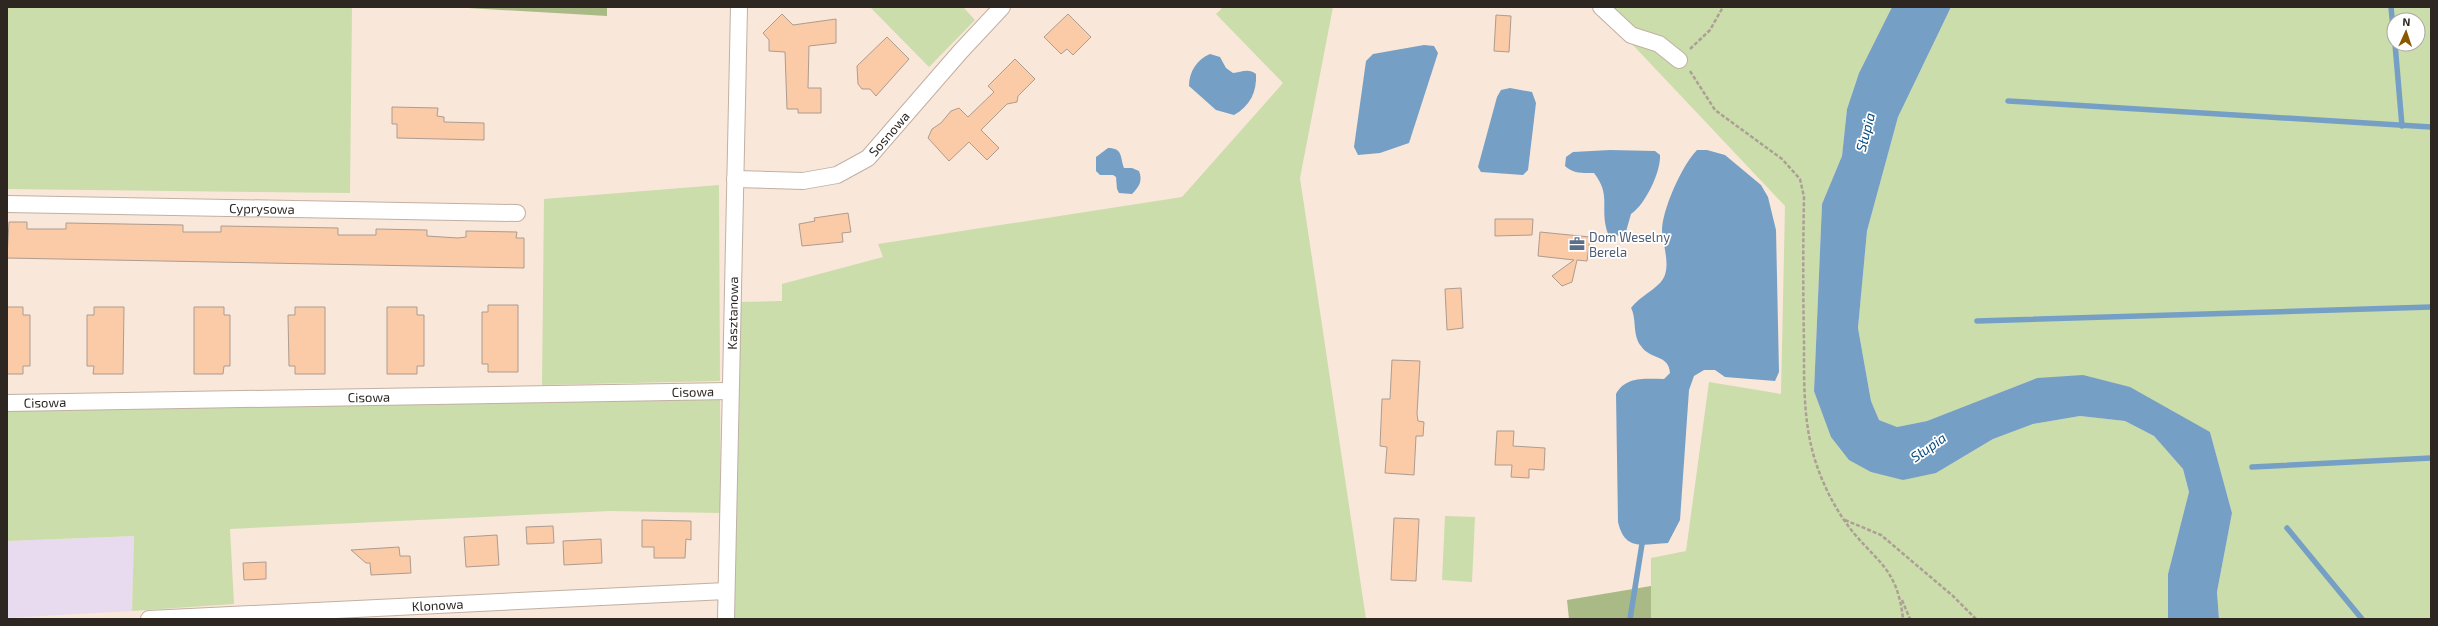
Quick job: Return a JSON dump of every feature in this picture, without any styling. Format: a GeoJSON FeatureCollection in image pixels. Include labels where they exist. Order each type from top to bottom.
{"type":"FeatureCollection","features":[{"type":"Feature","properties":{"kind":"street","name":"Kasztanowa"},"geometry":{"type":"LineString","coordinates":[[726,619],[739,7]]}},
{"type":"Feature","properties":{"kind":"street","name":"Sosnowa"},"geometry":{"type":"LineString","coordinates":[[735,179],[803,181],[837,175],[868,158],[964,46],[1002,7]]}},
{"type":"Feature","properties":{"kind":"street"},"geometry":{"type":"LineString","coordinates":[[1601,7],[1631,35],[1659,44],[1679,60]]}},
{"type":"Feature","properties":{"kind":"street","name":"Cyprysowa"},"geometry":{"type":"LineString","coordinates":[[7,204],[517,213]]}},
{"type":"Feature","properties":{"kind":"street","name":"Cisowa"},"geometry":{"type":"LineString","coordinates":[[7,402],[730,391]]}},
{"type":"Feature","properties":{"kind":"street","name":"Klonowa"},"geometry":{"type":"LineString","coordinates":[[149,619],[726,591]]}},
{"type":"Feature","properties":{"kind":"path"},"geometry":{"type":"LineString","coordinates":[[1723,7],[1710,30],[1679,60],[1691,72],[1716,110],[1782,159],[1800,179],[1804,197],[1804,407],[1817,466],[1844,520],[1889,571],[1910,619]]}},
{"type":"Feature","properties":{"kind":"path"},"geometry":{"type":"LineString","coordinates":[[1844,520],[1881,535],[1953,596],[1976,619]]}},
{"type":"Feature","properties":{"kind":"path"},"geometry":{"type":"LineString","coordinates":[[1900,598],[1903,619]]}},
{"type":"Feature","properties":{"kind":"shaded area"},"geometry":{"type":"Polygon","coordinates":[[[134,536],[132,611],[7,618],[7,541],[134,536]]]}},
{"type":"Feature","properties":{"kind":"green space"},"geometry":{"type":"Polygon","coordinates":[[[7,7],[352,7],[350,193],[7,189],[7,7]]]}},
{"type":"Feature","properties":{"kind":"green space"},"geometry":{"type":"Polygon","coordinates":[[[451,7],[607,7],[607,16],[451,7]]]}},
{"type":"Feature","properties":{"kind":"green space"},"geometry":{"type":"Polygon","coordinates":[[[870,7],[963,7],[975,20],[929,67],[870,7]]]}},
{"type":"Feature","properties":{"kind":"green space"},"geometry":{"type":"Polygon","coordinates":[[[1223,7],[1333,7],[1300,178],[1366,619],[733,619],[740,302],[782,301],[782,284],[883,257],[878,244],[1182,197],[1283,83],[1216,14],[1223,7]]]}},
{"type":"Feature","properties":{"kind":"green space"},"geometry":{"type":"Polygon","coordinates":[[[1597,7],[1892,7],[1859,73],[1847,109],[1842,156],[1822,204],[1814,391],[1936,473],[1993,439],[2033,424],[2080,416],[2125,421],[2154,436],[2183,469],[2189,492],[2168,574],[2168,619],[1651,619],[1651,558],[1686,551],[1709,382],[1781,394],[1785,206],[1597,7]]]}},
{"type":"Feature","properties":{"kind":"green space"},"geometry":{"type":"Polygon","coordinates":[[[1951,7],[2431,7],[2431,619],[2219,619],[2217,592],[2232,513],[2210,432],[2037,378],[1927,421],[1897,427],[1879,420],[1871,401],[1858,328],[1867,231],[1898,117],[1951,7]]]}},
{"type":"Feature","properties":{"kind":"green space"},"geometry":{"type":"Polygon","coordinates":[[[719,185],[720,381],[542,385],[544,199],[719,185]]]}},
{"type":"Feature","properties":{"kind":"green space"},"geometry":{"type":"Polygon","coordinates":[[[720,399],[721,513],[610,511],[230,529],[234,604],[132,611],[134,536],[7,541],[7,409],[720,399]]]}},
{"type":"Feature","properties":{"kind":"green space"},"geometry":{"type":"Polygon","coordinates":[[[1445,516],[1475,517],[1472,582],[1442,580],[1445,516]]]}},
{"type":"Feature","properties":{"kind":"green space"},"geometry":{"type":"Polygon","coordinates":[[[1651,586],[1651,619],[1569,619],[1567,600],[1651,586]]]}},
{"type":"Feature","properties":{"kind":"water","name":"Słupia"},"geometry":{"type":"Polygon","coordinates":[[[1892,7],[1951,7],[1898,117],[1867,231],[1858,328],[1871,401],[1879,420],[1897,427],[1927,421],[2037,378],[2083,375],[2130,387],[2210,432],[2232,513],[2217,592],[2219,619],[2168,619],[2168,574],[2189,492],[2183,469],[2154,436],[2125,421],[2080,416],[2033,424],[1993,439],[1936,473],[1903,480],[1871,472],[1849,460],[1831,437],[1814,391],[1822,204],[1842,156],[1847,109],[1859,73],[1892,7]]]}},
{"type":"Feature","properties":{"kind":"water"},"geometry":{"type":"Polygon","coordinates":[[[1424,45],[1434,46],[1438,53],[1409,143],[1380,153],[1358,155],[1354,147],[1366,61],[1373,54],[1424,45]]]}},
{"type":"Feature","properties":{"kind":"water"},"geometry":{"type":"Polygon","coordinates":[[[1210,54],[1220,57],[1226,68],[1233,73],[1251,71],[1256,74],[1254,93],[1248,103],[1234,115],[1216,110],[1189,86],[1192,71],[1201,59],[1210,54]]]}},
{"type":"Feature","properties":{"kind":"water"},"geometry":{"type":"Polygon","coordinates":[[[1510,88],[1532,92],[1536,103],[1528,170],[1523,175],[1481,172],[1478,167],[1497,97],[1501,90],[1510,88]]]}},
{"type":"Feature","properties":{"kind":"water"},"geometry":{"type":"Polygon","coordinates":[[[1108,148],[1113,148],[1119,151],[1124,168],[1132,168],[1139,171],[1141,178],[1140,184],[1132,194],[1119,193],[1117,189],[1116,177],[1113,175],[1100,175],[1096,171],[1096,157],[1108,148]]]}},
{"type":"Feature","properties":{"kind":"water"},"geometry":{"type":"Polygon","coordinates":[[[1610,150],[1655,151],[1660,155],[1660,162],[1655,179],[1647,196],[1631,214],[1625,235],[1614,236],[1608,234],[1603,189],[1594,173],[1575,172],[1565,166],[1566,157],[1573,152],[1610,150]]]}},
{"type":"Feature","properties":{"kind":"water"},"geometry":{"type":"Polygon","coordinates":[[[1697,150],[1707,150],[1725,155],[1761,185],[1768,197],[1776,230],[1779,372],[1775,381],[1725,377],[1715,370],[1704,370],[1694,376],[1689,390],[1680,520],[1668,543],[1643,545],[1636,544],[1625,538],[1621,532],[1618,522],[1616,394],[1620,388],[1631,381],[1643,379],[1664,379],[1670,373],[1669,367],[1663,360],[1649,353],[1638,342],[1631,308],[1663,279],[1666,268],[1666,255],[1662,231],[1665,212],[1679,177],[1697,150]]]}},
{"type":"Feature","properties":{"kind":"building"},"geometry":{"type":"Polygon","coordinates":[[[782,14],[793,25],[836,19],[836,43],[809,46],[808,88],[821,88],[821,113],[798,113],[798,109],[787,109],[785,52],[769,51],[769,40],[763,33],[782,14]]]}},
{"type":"Feature","properties":{"kind":"building"},"geometry":{"type":"Polygon","coordinates":[[[1068,14],[1091,37],[1073,55],[1067,49],[1061,54],[1044,37],[1068,14]]]}},
{"type":"Feature","properties":{"kind":"building"},"geometry":{"type":"Polygon","coordinates":[[[1496,15],[1511,16],[1509,52],[1494,51],[1496,15]]]}},
{"type":"Feature","properties":{"kind":"building"},"geometry":{"type":"Polygon","coordinates":[[[887,37],[909,59],[876,96],[870,89],[862,89],[858,84],[857,66],[887,37]]]}},
{"type":"Feature","properties":{"kind":"building"},"geometry":{"type":"Polygon","coordinates":[[[1015,59],[1035,79],[1018,96],[1017,102],[1007,104],[981,130],[999,148],[987,160],[969,142],[949,161],[928,138],[932,129],[941,123],[951,111],[959,108],[968,117],[994,92],[988,86],[1015,59]]]}},
{"type":"Feature","properties":{"kind":"building"},"geometry":{"type":"Polygon","coordinates":[[[392,107],[438,108],[437,116],[444,117],[444,122],[484,123],[484,140],[397,138],[397,124],[392,124],[392,107]]]}},
{"type":"Feature","properties":{"kind":"building"},"geometry":{"type":"Polygon","coordinates":[[[848,213],[851,232],[842,233],[843,242],[802,246],[799,224],[815,221],[814,218],[848,213]]]}},
{"type":"Feature","properties":{"kind":"building"},"geometry":{"type":"Polygon","coordinates":[[[1495,219],[1533,219],[1532,235],[1495,236],[1495,219]]]}},
{"type":"Feature","properties":{"kind":"building"},"geometry":{"type":"Polygon","coordinates":[[[9,222],[27,222],[27,229],[66,229],[66,223],[183,225],[183,232],[221,232],[221,226],[338,228],[338,235],[376,235],[376,229],[427,230],[427,236],[458,238],[466,237],[466,231],[517,232],[516,238],[524,238],[524,268],[7,258],[9,222]]]}},
{"type":"Feature","properties":{"kind":"building"},"geometry":{"type":"Polygon","coordinates":[[[1540,232],[1590,237],[1587,261],[1577,260],[1572,282],[1562,286],[1552,276],[1574,260],[1538,256],[1540,232]]]}},
{"type":"Feature","properties":{"kind":"building"},"geometry":{"type":"Polygon","coordinates":[[[1461,288],[1463,328],[1447,330],[1445,289],[1461,288]]]}},
{"type":"Feature","properties":{"kind":"building"},"geometry":{"type":"Polygon","coordinates":[[[488,305],[518,305],[518,372],[488,372],[488,364],[482,364],[482,312],[488,312],[488,305]]]}},
{"type":"Feature","properties":{"kind":"building"},"geometry":{"type":"Polygon","coordinates":[[[7,307],[23,307],[23,315],[30,315],[30,366],[23,366],[23,374],[7,374],[7,307]]]}},
{"type":"Feature","properties":{"kind":"building"},"geometry":{"type":"Polygon","coordinates":[[[94,307],[124,307],[123,374],[93,374],[94,366],[87,366],[87,315],[94,315],[94,307]]]}},
{"type":"Feature","properties":{"kind":"building"},"geometry":{"type":"Polygon","coordinates":[[[194,307],[224,307],[224,315],[230,315],[230,366],[224,366],[223,374],[194,374],[194,307]]]}},
{"type":"Feature","properties":{"kind":"building"},"geometry":{"type":"Polygon","coordinates":[[[295,307],[325,307],[325,374],[295,374],[295,366],[289,366],[288,315],[295,315],[295,307]]]}},
{"type":"Feature","properties":{"kind":"building"},"geometry":{"type":"Polygon","coordinates":[[[387,307],[417,307],[417,315],[424,315],[424,366],[417,366],[417,374],[387,374],[387,307]]]}},
{"type":"Feature","properties":{"kind":"building"},"geometry":{"type":"Polygon","coordinates":[[[1392,360],[1420,361],[1417,414],[1418,421],[1424,422],[1423,436],[1416,436],[1414,475],[1385,473],[1387,447],[1380,446],[1382,399],[1390,399],[1392,360]]]}},
{"type":"Feature","properties":{"kind":"building"},"geometry":{"type":"Polygon","coordinates":[[[1497,431],[1514,431],[1513,446],[1545,448],[1544,470],[1529,469],[1529,478],[1511,477],[1512,465],[1495,465],[1497,431]]]}},
{"type":"Feature","properties":{"kind":"building"},"geometry":{"type":"Polygon","coordinates":[[[1394,518],[1419,519],[1416,581],[1391,580],[1394,518]]]}},
{"type":"Feature","properties":{"kind":"building"},"geometry":{"type":"Polygon","coordinates":[[[642,520],[691,521],[691,540],[686,539],[685,558],[654,558],[654,547],[642,547],[642,520]]]}},
{"type":"Feature","properties":{"kind":"building"},"geometry":{"type":"Polygon","coordinates":[[[553,526],[554,543],[527,544],[526,527],[553,526]]]}},
{"type":"Feature","properties":{"kind":"building"},"geometry":{"type":"Polygon","coordinates":[[[497,535],[499,565],[466,567],[464,537],[497,535]]]}},
{"type":"Feature","properties":{"kind":"building"},"geometry":{"type":"Polygon","coordinates":[[[601,539],[602,563],[564,565],[563,541],[601,539]]]}},
{"type":"Feature","properties":{"kind":"building"},"geometry":{"type":"Polygon","coordinates":[[[399,547],[400,556],[410,556],[411,573],[371,575],[370,563],[366,563],[351,550],[399,547]]]}},
{"type":"Feature","properties":{"kind":"building"},"geometry":{"type":"Polygon","coordinates":[[[266,562],[266,579],[244,580],[243,563],[266,562]]]}},
{"type":"Feature","properties":{"kind":"waterway"},"geometry":{"type":"LineString","coordinates":[[2391,7],[2391,12]]}},
{"type":"Feature","properties":{"kind":"waterway"},"geometry":{"type":"LineString","coordinates":[[2396,52],[2402,126]]}},
{"type":"Feature","properties":{"kind":"waterway"},"geometry":{"type":"LineString","coordinates":[[2008,101],[2431,127]]}},
{"type":"Feature","properties":{"kind":"waterway"},"geometry":{"type":"LineString","coordinates":[[1977,321],[2431,307]]}},
{"type":"Feature","properties":{"kind":"waterway"},"geometry":{"type":"LineString","coordinates":[[2252,467],[2431,458]]}},
{"type":"Feature","properties":{"kind":"waterway"},"geometry":{"type":"LineString","coordinates":[[2287,528],[2362,619]]}},
{"type":"Feature","properties":{"kind":"waterway"},"geometry":{"type":"LineString","coordinates":[[1630,619],[1642,544]]}},
{"type":"Feature","properties":{"kind":"place","name":"Dom Weselny Berela"},"geometry":{"type":"Point","coordinates":[1577,244]}}]}
